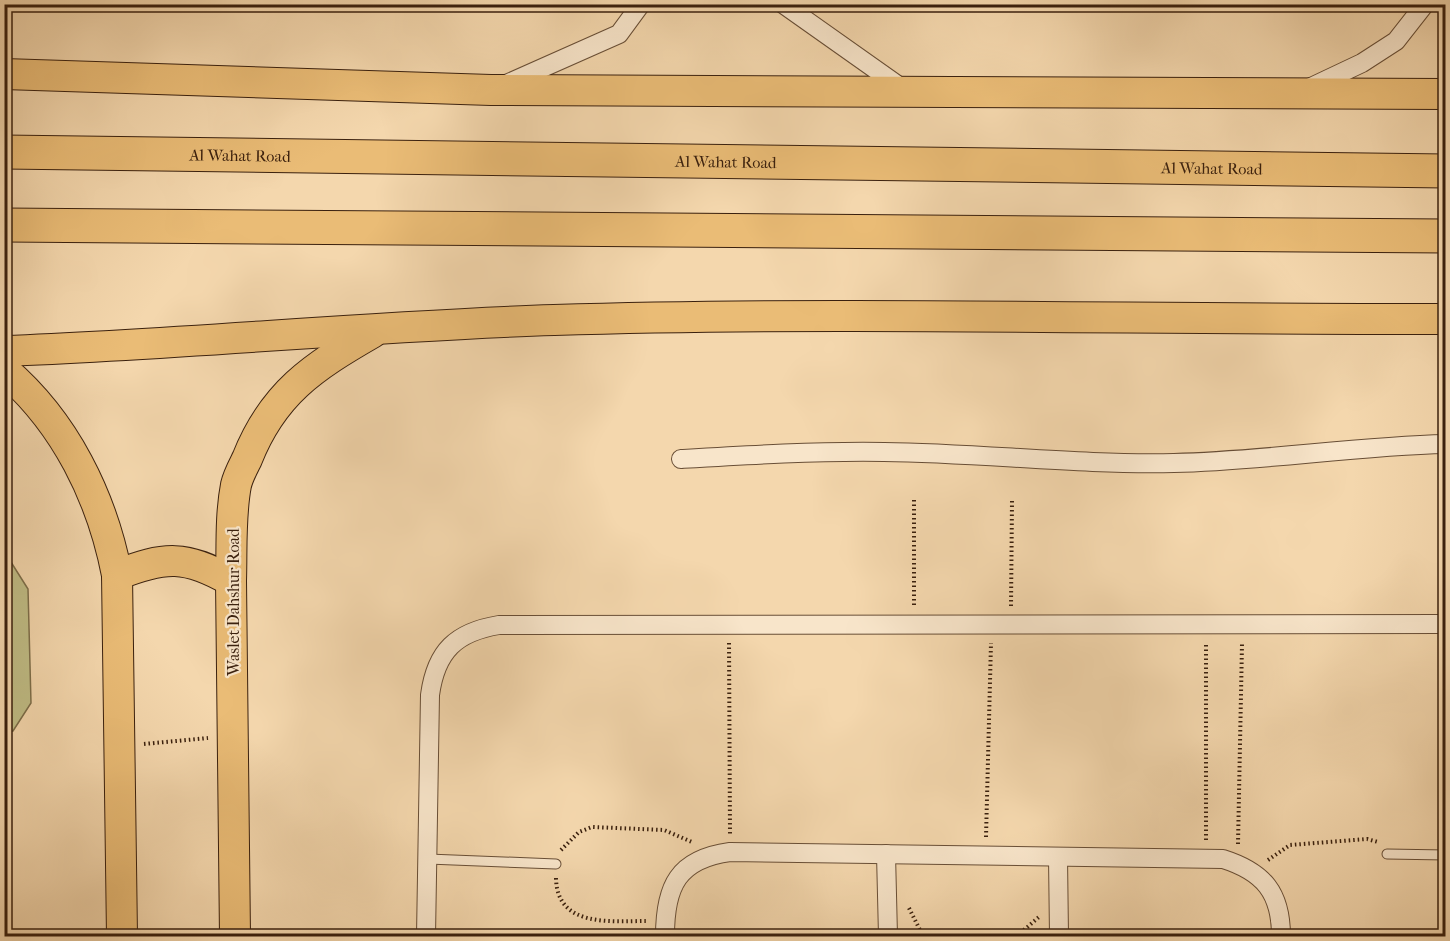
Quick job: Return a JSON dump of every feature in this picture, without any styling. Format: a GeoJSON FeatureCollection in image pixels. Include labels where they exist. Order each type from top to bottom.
{"type":"FeatureCollection","features":[{"type":"Feature","properties":{"kind":"highway","name":"Al Wahat Road"},"geometry":{"type":"LineString","coordinates":[[4,152],[1446,171]]}},
{"type":"Feature","properties":{"kind":"highway"},"geometry":{"type":"LineString","coordinates":[[4,225],[1446,236]]}},
{"type":"Feature","properties":{"kind":"main road"},"geometry":{"type":"LineString","coordinates":[[4,74],[491,90],[1446,94]]}},
{"type":"Feature","properties":{"kind":"main road"},"geometry":{"type":"LineString","coordinates":[[4,351],[124,347],[549,320],[663,317],[1446,318]]}},
{"type":"Feature","properties":{"kind":"main road","name":"Waslet Dahshur Road"},"geometry":{"type":"LineString","coordinates":[[235,936],[231,581],[236,483],[256,435],[291,387],[331,357],[377,330]]}},
{"type":"Feature","properties":{"kind":"main road"},"geometry":{"type":"LineString","coordinates":[[4,370],[40,404],[80,462],[112,546],[117,575],[122,936]]}},
{"type":"Feature","properties":{"kind":"main road"},"geometry":{"type":"LineString","coordinates":[[117,575],[144,564],[182,561],[208,567],[231,581]]}},
{"type":"Feature","properties":{"kind":"street"},"geometry":{"type":"LineString","coordinates":[[491,90],[619,34],[641,4]]}},
{"type":"Feature","properties":{"kind":"street"},"geometry":{"type":"LineString","coordinates":[[783,4],[908,92]]}},
{"type":"Feature","properties":{"kind":"street"},"geometry":{"type":"LineString","coordinates":[[1296,94],[1362,63],[1396,41],[1425,4]]}},
{"type":"Feature","properties":{"kind":"street"},"geometry":{"type":"LineString","coordinates":[[681,459],[817,452],[885,452],[1053,461],[1174,463],[1243,460],[1446,444]]}},
{"type":"Feature","properties":{"kind":"street"},"geometry":{"type":"LineString","coordinates":[[426,936],[430,695],[433,673],[443,654],[458,638],[477,628],[499,624],[1446,624]]}},
{"type":"Feature","properties":{"kind":"street"},"geometry":{"type":"LineString","coordinates":[[665,929],[670,892],[679,875],[693,862],[710,855],[730,852],[1223,859],[1243,865],[1260,877],[1273,894],[1280,913],[1281,936]]}},
{"type":"Feature","properties":{"kind":"street"},"geometry":{"type":"LineString","coordinates":[[886,854],[888,936]]}},
{"type":"Feature","properties":{"kind":"street"},"geometry":{"type":"LineString","coordinates":[[1058,857],[1059,936]]}},
{"type":"Feature","properties":{"kind":"lane"},"geometry":{"type":"LineString","coordinates":[[1387,854],[1446,855]]}},
{"type":"Feature","properties":{"kind":"lane"},"geometry":{"type":"LineString","coordinates":[[428,859],[556,864]]}},
{"type":"Feature","properties":{"kind":"path"},"geometry":{"type":"LineString","coordinates":[[914,498],[914,625]]}},
{"type":"Feature","properties":{"kind":"path"},"geometry":{"type":"LineString","coordinates":[[1011,624],[1012,501]]}},
{"type":"Feature","properties":{"kind":"path"},"geometry":{"type":"LineString","coordinates":[[986,855],[991,624]]}},
{"type":"Feature","properties":{"kind":"path"},"geometry":{"type":"LineString","coordinates":[[1206,624],[1206,859]]}},
{"type":"Feature","properties":{"kind":"path"},"geometry":{"type":"LineString","coordinates":[[1242,624],[1238,844],[1243,865]]}},
{"type":"Feature","properties":{"kind":"path"},"geometry":{"type":"LineString","coordinates":[[729,625],[730,852]]}},
{"type":"Feature","properties":{"kind":"path"},"geometry":{"type":"LineString","coordinates":[[120,746],[233,736]]}},
{"type":"Feature","properties":{"kind":"path"},"geometry":{"type":"LineString","coordinates":[[665,929],[587,920],[572,912],[561,898],[555,881],[556,864],[561,851],[568,840],[592,827],[664,830],[680,836],[710,855]]}},
{"type":"Feature","properties":{"kind":"path"},"geometry":{"type":"LineString","coordinates":[[1260,877],[1265,862],[1290,845],[1367,839],[1381,843],[1387,854]]}},
{"type":"Feature","properties":{"kind":"shaded area"},"geometry":{"type":"Polygon","coordinates":[[[4,551],[28,589],[31,703],[13,731],[5,732],[4,551]]]}}]}
